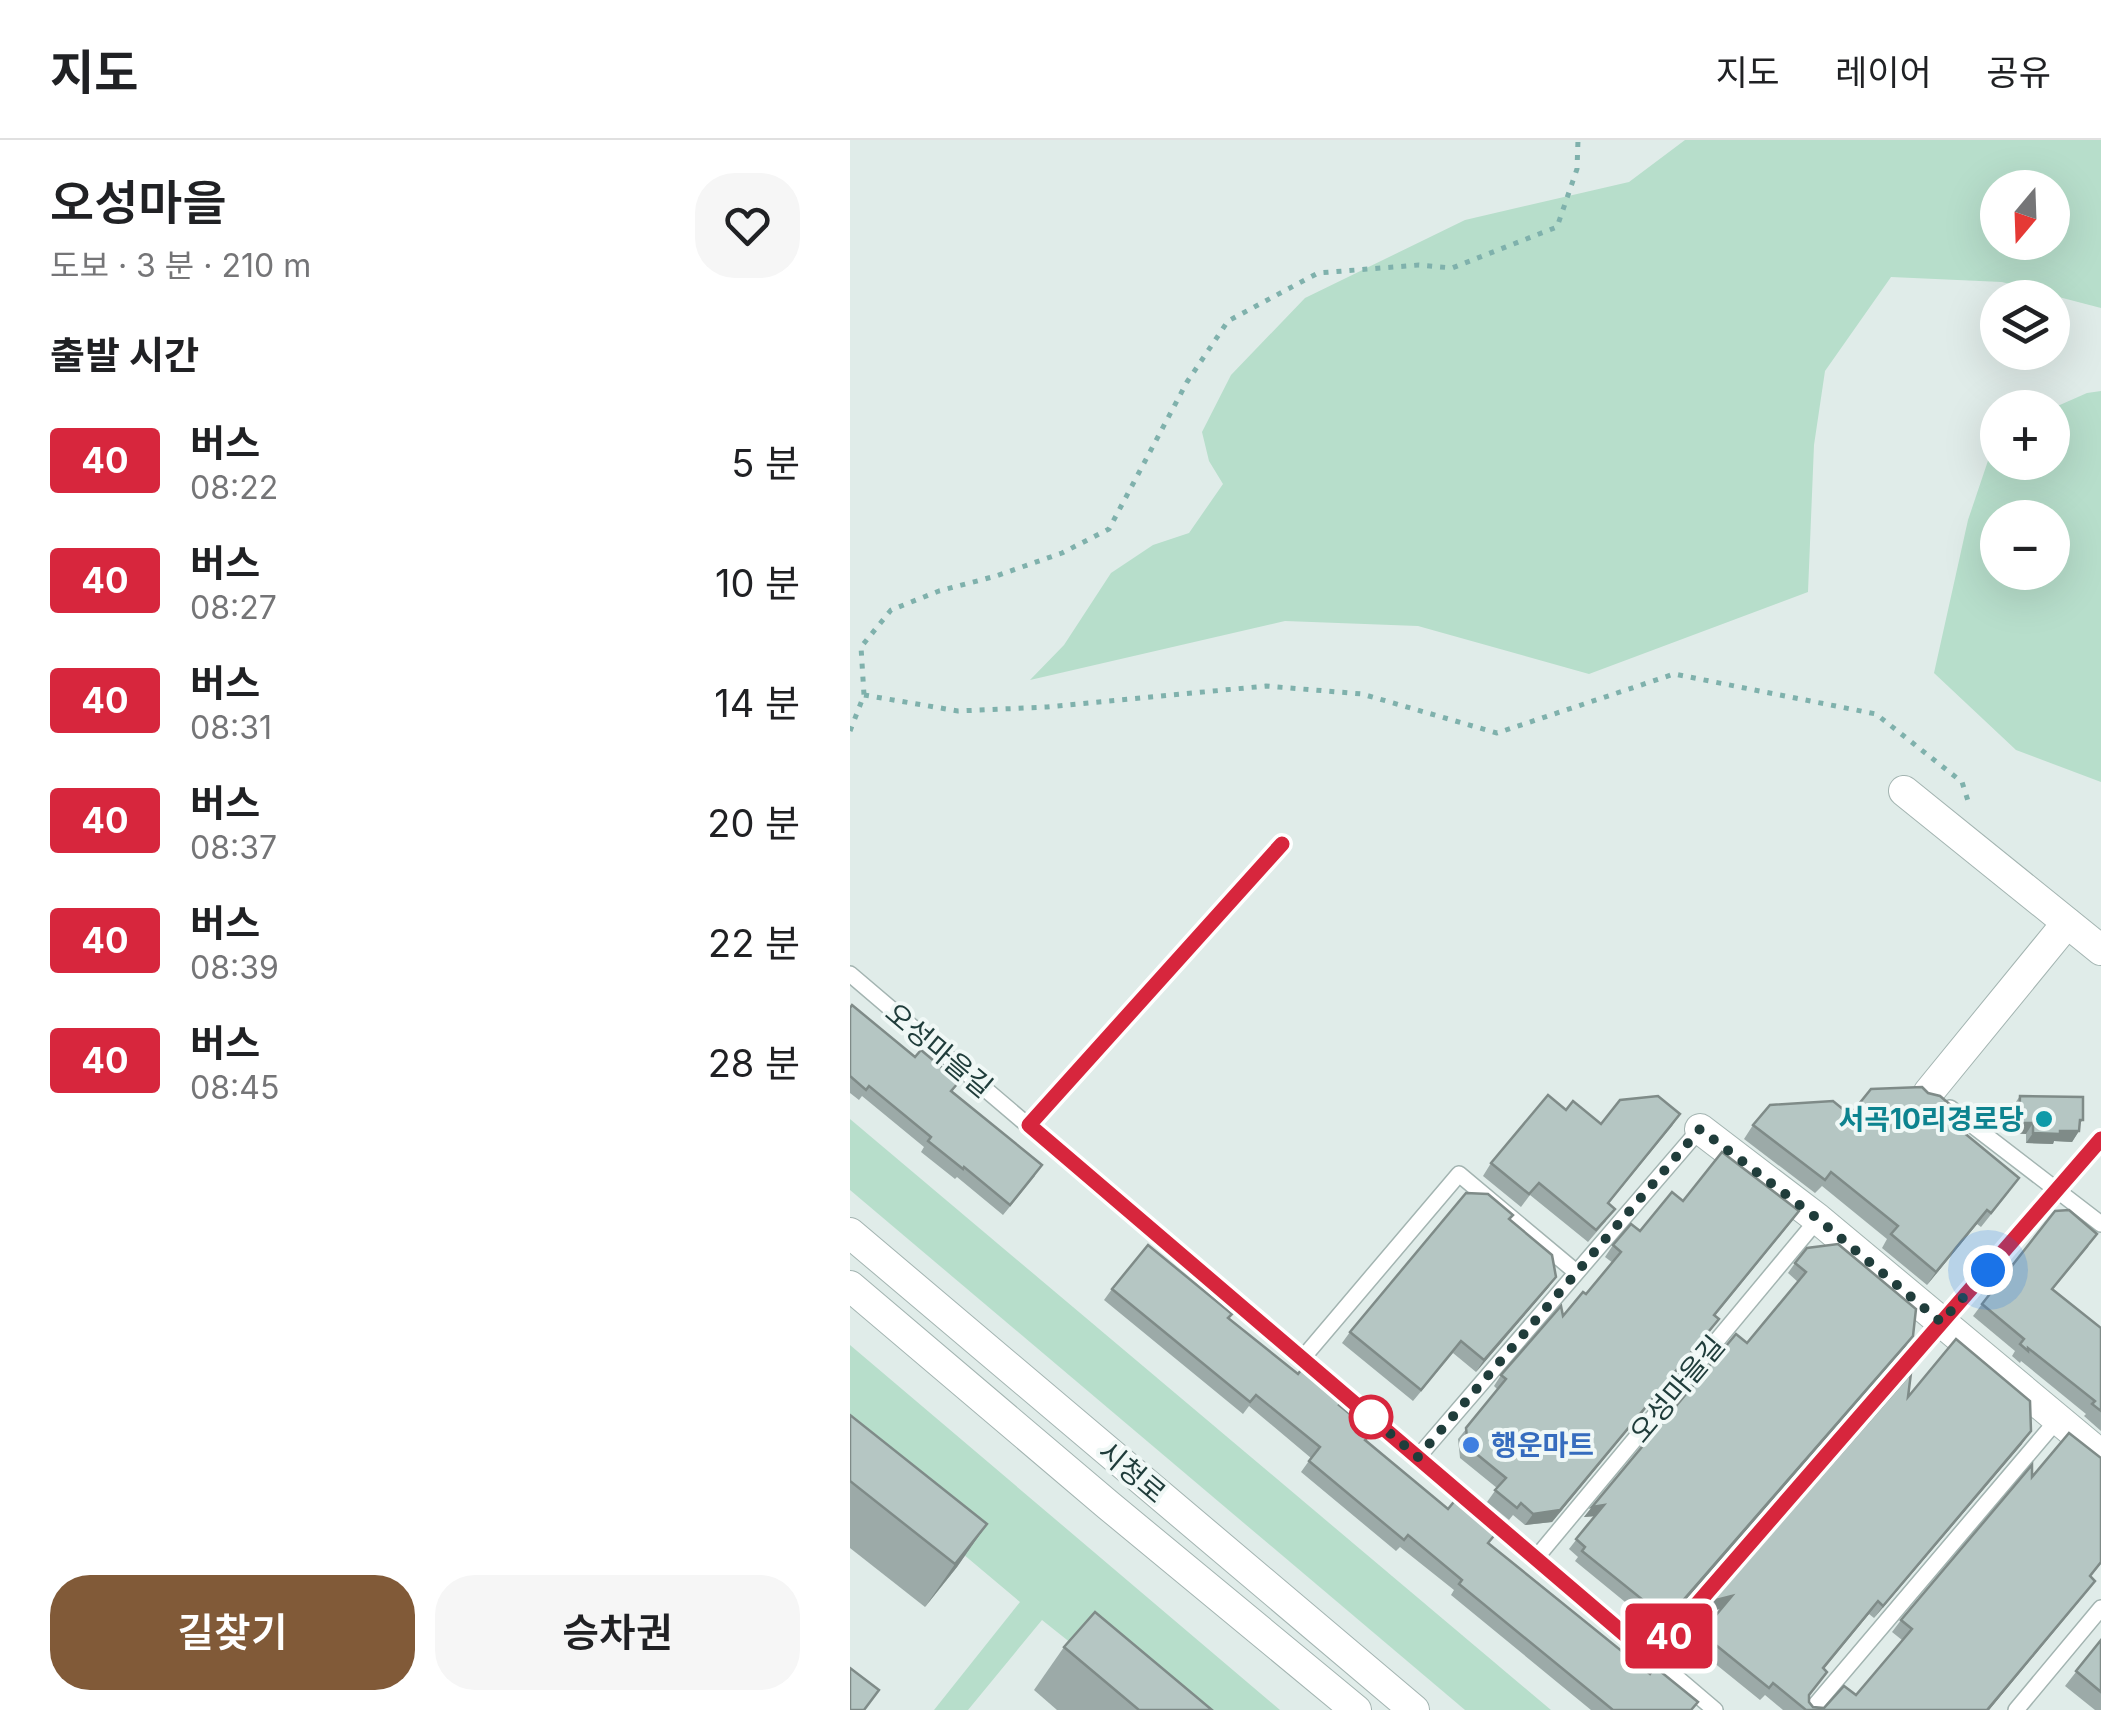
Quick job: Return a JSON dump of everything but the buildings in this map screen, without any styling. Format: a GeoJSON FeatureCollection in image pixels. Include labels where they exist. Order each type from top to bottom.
{"type":"FeatureCollection","features":[{"type":"Feature","properties":{"kind":"street"},"geometry":{"type":"LineString","coordinates":[[1904,791],[2101,950]]}},
{"type":"Feature","properties":{"kind":"street"},"geometry":{"type":"LineString","coordinates":[[1929,1092],[2067,923]]}},
{"type":"Feature","properties":{"kind":"street"},"geometry":{"type":"LineString","coordinates":[[1700,1129],[1818,1219],[2101,1455]]}},
{"type":"Feature","properties":{"kind":"street","name":"시청로"},"geometry":{"type":"LineString","coordinates":[[850,1233],[1414,1710]]}},
{"type":"Feature","properties":{"kind":"street","name":"시청로"},"geometry":{"type":"LineString","coordinates":[[850,1286],[1356,1710]]}},
{"type":"Feature","properties":{"kind":"lane"},"geometry":{"type":"LineString","coordinates":[[1029,1125],[1282,844]]}},
{"type":"Feature","properties":{"kind":"lane","name":"오성마을길"},"geometry":{"type":"LineString","coordinates":[[850,974],[1715,1710]]}},
{"type":"Feature","properties":{"kind":"lane"},"geometry":{"type":"LineString","coordinates":[[1929,1092],[2101,1224]]}},
{"type":"Feature","properties":{"kind":"lane"},"geometry":{"type":"LineString","coordinates":[[1418,1457],[1700,1129]]}},
{"type":"Feature","properties":{"kind":"lane"},"geometry":{"type":"LineString","coordinates":[[1651,1657],[2101,1139]]}},
{"type":"Feature","properties":{"kind":"lane"},"geometry":{"type":"LineString","coordinates":[[1302,1359],[1459,1174],[1576,1272]]}},
{"type":"Feature","properties":{"kind":"lane","name":"오성마을길"},"geometry":{"type":"LineString","coordinates":[[1536,1558],[1818,1219]]}},
{"type":"Feature","properties":{"kind":"lane"},"geometry":{"type":"LineString","coordinates":[[1811,1710],[2058,1419]]}},
{"type":"Feature","properties":{"kind":"lane"},"geometry":{"type":"LineString","coordinates":[[2016,1710],[2101,1608]]}},
{"type":"Feature","properties":{"kind":"path"},"geometry":{"type":"LineString","coordinates":[[850,732],[864,695],[861,647],[891,610],[939,590],[1062,554],[1108,529],[1187,382],[1228,321],[1318,273],[1419,265],[1452,268],[1558,227],[1577,169],[1578,140]]}},
{"type":"Feature","properties":{"kind":"path"},"geometry":{"type":"LineString","coordinates":[[864,695],[958,710],[1047,707],[1266,686],[1362,694],[1497,734],[1674,674],[1876,714],[1962,782],[1983,855]]}},
{"type":"Feature","properties":{"kind":"green space"},"geometry":{"type":"Polygon","coordinates":[[[1685,140],[2101,140],[2101,308],[2070,300],[2070,280],[1891,277],[1825,371],[1814,445],[1808,592],[1589,674],[1418,626],[1285,621],[1030,680],[1064,645],[1111,573],[1153,545],[1189,533],[1223,484],[1209,461],[1202,432],[1231,375],[1305,298],[1465,220],[1629,182],[1685,140]]]}},
{"type":"Feature","properties":{"kind":"green space"},"geometry":{"type":"Polygon","coordinates":[[[2101,391],[2101,782],[2016,750],[1934,673],[1968,520],[1981,480],[2070,480],[2070,400],[2101,391]]]}},
{"type":"Feature","properties":{"kind":"green space"},"geometry":{"type":"Polygon","coordinates":[[[850,1119],[1551,1710],[1465,1710],[850,1190],[850,1119]]]}},
{"type":"Feature","properties":{"kind":"green space"},"geometry":{"type":"Polygon","coordinates":[[[850,1345],[1280,1710],[1155,1710],[1042,1620],[968,1710],[934,1710],[1020,1602],[850,1459],[850,1345]]]}},
{"type":"Feature","properties":{"kind":"bus line","name":"40"},"geometry":{"type":"LineString","coordinates":[[1282,844],[1029,1125],[1651,1657],[2101,1139]]}},
{"type":"Feature","properties":{"kind":"place","name":"서곡10리경로당"},"geometry":{"type":"Point","coordinates":[2044,1119]}},
{"type":"Feature","properties":{"kind":"place","name":"행운마트"},"geometry":{"type":"Point","coordinates":[1471,1445]}},
{"type":"Feature","properties":{"kind":"route"},"geometry":{"type":"LineString","coordinates":[[1371,1417],[1360,1408],[1418,1457],[1700,1129],[1818,1219],[1941,1322],[1988,1270]]}}]}
